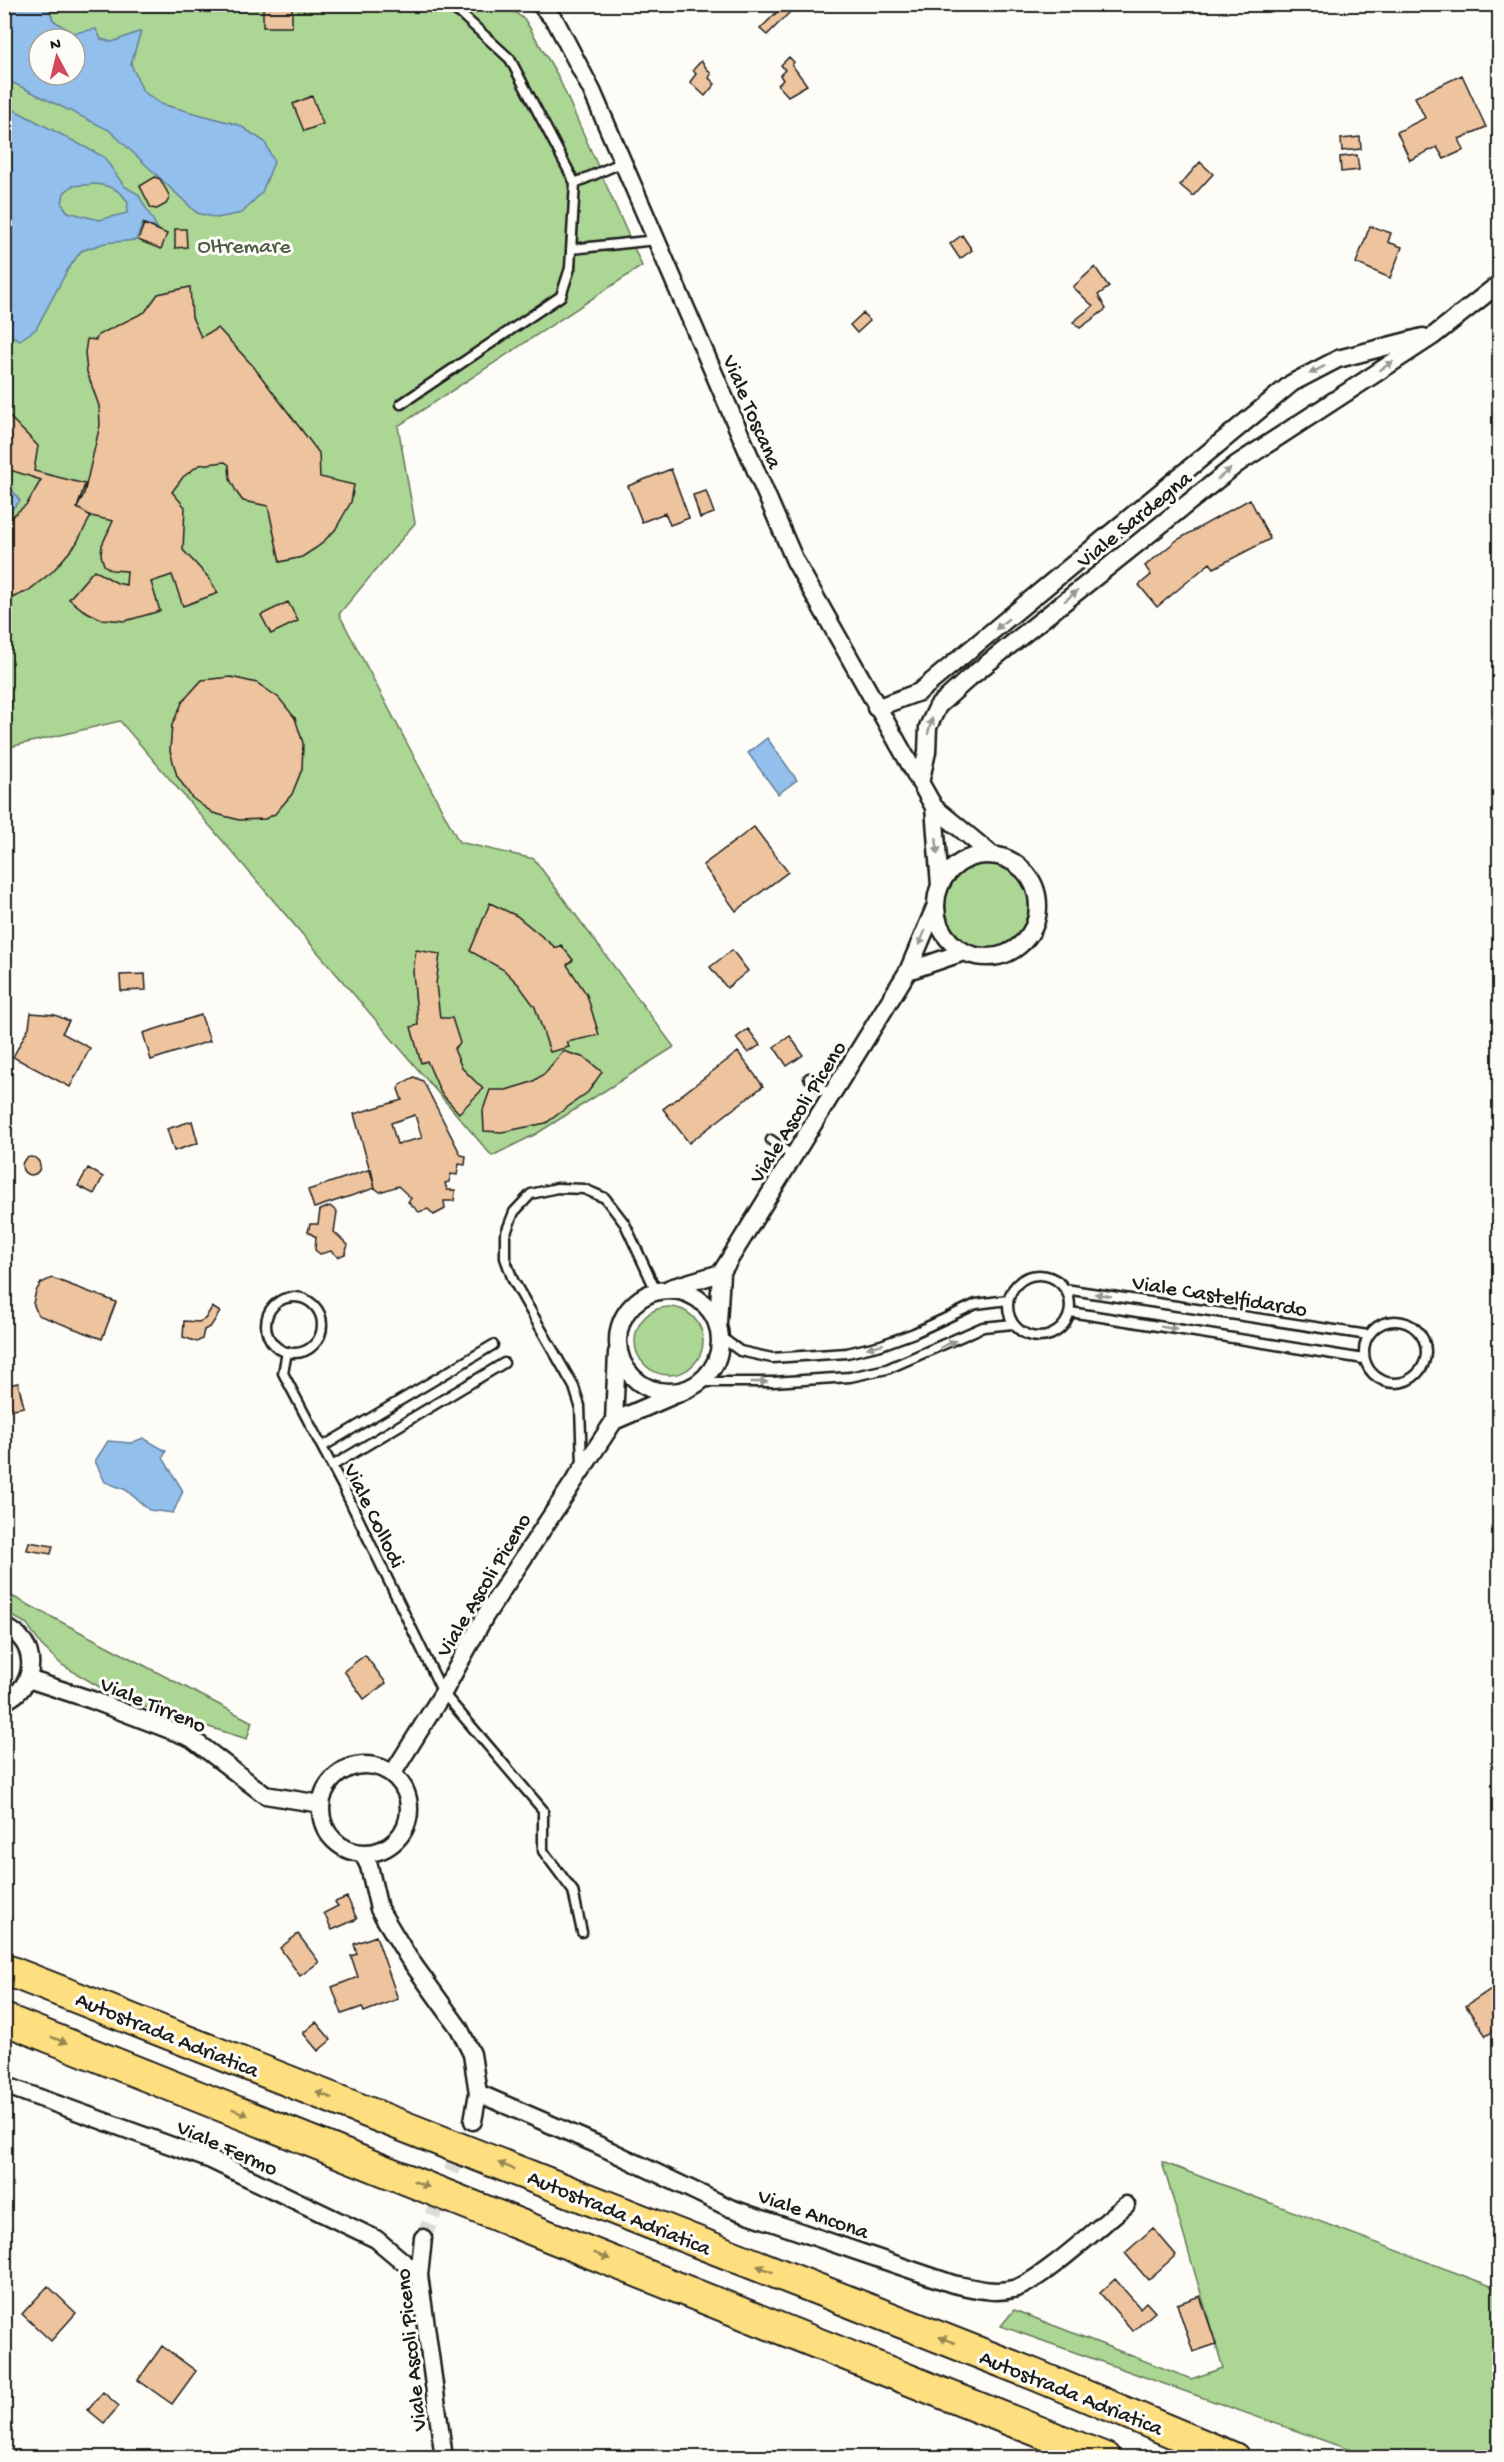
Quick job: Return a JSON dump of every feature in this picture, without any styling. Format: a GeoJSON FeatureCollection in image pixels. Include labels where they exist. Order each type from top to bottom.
{"type":"FeatureCollection","features":[{"type":"Feature","properties":{"kind":"highway","name":"Autostrada Adriatica"},"geometry":{"type":"LineString","coordinates":[[4,1969],[1038,2376],[1234,2457]]}},
{"type":"Feature","properties":{"kind":"highway","name":"Autostrada Adriatica"},"geometry":{"type":"LineString","coordinates":[[4,2019],[1105,2457]]}},
{"type":"Feature","properties":{"kind":"street","name":"Viale Toscana"},"geometry":{"type":"LineString","coordinates":[[540,4],[556,22],[592,91],[795,561],[934,807],[991,854]]}},
{"type":"Feature","properties":{"kind":"street","name":"Viale Toscana"},"geometry":{"type":"LineString","coordinates":[[552,4],[556,22]]}},
{"type":"Feature","properties":{"kind":"street","name":"Viale Sardegna"},"geometry":{"type":"LineString","coordinates":[[920,783],[927,752],[928,727],[938,706],[969,678],[1237,464],[1433,336],[1500,283]]}},
{"type":"Feature","properties":{"kind":"street","name":"Viale Sardegna"},"geometry":{"type":"LineString","coordinates":[[876,708],[919,692],[1292,383],[1338,359],[1433,336]]}},
{"type":"Feature","properties":{"kind":"street","name":"Viale Toscana"},"geometry":{"type":"LineString","coordinates":[[934,807],[940,886]]}},
{"type":"Feature","properties":{"kind":"street"},"geometry":{"type":"LineString","coordinates":[[991,854],[1017,863],[1034,884],[1039,911],[1029,937],[1016,949],[999,956],[981,957],[964,952],[943,933],[936,905],[940,886],[948,872],[960,862],[975,856],[991,854]]}},
{"type":"Feature","properties":{"kind":"street","name":"Viale Ascoli Piceno"},"geometry":{"type":"LineString","coordinates":[[719,1330],[721,1273],[908,971],[936,905]]}},
{"type":"Feature","properties":{"kind":"street"},"geometry":{"type":"LineString","coordinates":[[908,971],[964,952]]}},
{"type":"Feature","properties":{"kind":"street"},"geometry":{"type":"LineString","coordinates":[[656,1292],[671,1290],[686,1292],[699,1299],[710,1309],[719,1330],[717,1362],[693,1386],[614,1421],[618,1341],[621,1324],[628,1310],[641,1298],[656,1292],[721,1273]]}},
{"type":"Feature","properties":{"kind":"street"},"geometry":{"type":"LineString","coordinates":[[618,1341],[620,1357],[627,1371],[639,1383],[654,1390],[670,1392],[693,1386]]}},
{"type":"Feature","properties":{"kind":"street","name":"Viale Ascoli Piceno"},"geometry":{"type":"LineString","coordinates":[[393,1773],[442,1694],[484,1616],[614,1421]]}},
{"type":"Feature","properties":{"kind":"street"},"geometry":{"type":"LineString","coordinates":[[4,1627],[18,1634],[26,1643],[30,1655],[28,1679],[22,1690],[4,1701]]}},
{"type":"Feature","properties":{"kind":"street","name":"Viale Tirreno"},"geometry":{"type":"LineString","coordinates":[[28,1679],[92,1700],[191,1738],[266,1795],[321,1804]]}},
{"type":"Feature","properties":{"kind":"street"},"geometry":{"type":"LineString","coordinates":[[368,1764],[393,1773],[408,1797],[410,1811],[401,1837],[390,1846],[377,1852],[363,1854],[349,1851],[336,1843],[327,1832],[321,1818],[321,1804],[332,1779],[348,1768],[368,1764]]}},
{"type":"Feature","properties":{"kind":"street"},"geometry":{"type":"LineString","coordinates":[[363,1854],[369,1866],[379,1909],[408,1956],[459,2028],[472,2054],[478,2093],[473,2121]]}},
{"type":"Feature","properties":{"kind":"street","name":"Viale Fermo"},"geometry":{"type":"LineString","coordinates":[[4,2085],[211,2160],[376,2239],[419,2275]]}},
{"type":"Feature","properties":{"kind":"street","name":"Viale Ancona"},"geometry":{"type":"LineString","coordinates":[[478,2093],[596,2144],[730,2208],[953,2284],[987,2291],[1015,2289],[1048,2269],[1126,2205]]}},
{"type":"Feature","properties":{"kind":"street","name":"Viale Ascoli Piceno"},"geometry":{"type":"LineString","coordinates":[[423,2238],[419,2275],[444,2457]]}},
{"type":"Feature","properties":{"kind":"lane"},"geometry":{"type":"LineString","coordinates":[[401,404],[561,296],[570,268],[575,183],[510,59],[461,14],[446,4]]}},
{"type":"Feature","properties":{"kind":"lane"},"geometry":{"type":"LineString","coordinates":[[575,183],[623,162]]}},
{"type":"Feature","properties":{"kind":"lane"},"geometry":{"type":"LineString","coordinates":[[571,249],[656,240]]}},
{"type":"Feature","properties":{"kind":"lane"},"geometry":{"type":"LineString","coordinates":[[809,1078],[831,1096]]}},
{"type":"Feature","properties":{"kind":"lane"},"geometry":{"type":"LineString","coordinates":[[771,1140],[794,1157]]}},
{"type":"Feature","properties":{"kind":"lane"},"geometry":{"type":"LineString","coordinates":[[581,1469],[581,1415],[574,1387],[513,1280],[505,1258],[505,1235],[514,1212],[531,1194],[557,1188],[584,1189],[605,1198],[625,1224],[656,1292]]}},
{"type":"Feature","properties":{"kind":"lane"},"geometry":{"type":"LineString","coordinates":[[1031,1276],[1050,1277],[1065,1289],[1069,1296],[1070,1312],[1063,1327],[1049,1336],[1033,1337],[1018,1330],[1013,1324],[1008,1300],[1016,1286],[1031,1276]]}},
{"type":"Feature","properties":{"kind":"lane","name":"Viale Castelfidardo"},"geometry":{"type":"LineString","coordinates":[[1065,1289],[1368,1335]]}},
{"type":"Feature","properties":{"kind":"lane"},"geometry":{"type":"LineString","coordinates":[[302,1297],[310,1301],[321,1314],[322,1332],[318,1340],[304,1351],[287,1352],[278,1348],[267,1332],[268,1312],[282,1299],[302,1297]]}},
{"type":"Feature","properties":{"kind":"lane"},"geometry":{"type":"LineString","coordinates":[[719,1330],[740,1351],[772,1358],[847,1353],[881,1345],[915,1333],[976,1304],[1008,1300]]}},
{"type":"Feature","properties":{"kind":"lane","name":"Viale Castelfidardo"},"geometry":{"type":"LineString","coordinates":[[1070,1312],[1364,1359]]}},
{"type":"Feature","properties":{"kind":"lane"},"geometry":{"type":"LineString","coordinates":[[1389,1321],[1410,1325],[1424,1340],[1425,1362],[1412,1378],[1392,1383],[1374,1375],[1364,1359],[1368,1335],[1379,1325],[1389,1321]]}},
{"type":"Feature","properties":{"kind":"lane"},"geometry":{"type":"LineString","coordinates":[[693,1386],[850,1377],[906,1362],[983,1327],[1013,1324]]}},
{"type":"Feature","properties":{"kind":"lane"},"geometry":{"type":"LineString","coordinates":[[322,1447],[493,1345]]}},
{"type":"Feature","properties":{"kind":"lane","name":"Viale Collodi"},"geometry":{"type":"LineString","coordinates":[[287,1352],[283,1373],[332,1466],[442,1694],[543,1810],[543,1851],[573,1891],[582,1932]]}},
{"type":"Feature","properties":{"kind":"lane"},"geometry":{"type":"LineString","coordinates":[[332,1466],[504,1363]]}},
{"type":"Feature","properties":{"kind":"green space","name":"Oltremare"},"geometry":{"type":"Polygon","coordinates":[[[4,5],[506,5],[525,20],[557,74],[642,266],[398,426],[415,523],[339,614],[459,842],[534,859],[674,1047],[536,1134],[492,1156],[120,721],[5,748],[4,5]]]}},
{"type":"Feature","properties":{"kind":"green space"},"geometry":{"type":"Polygon","coordinates":[[[979,863],[995,863],[1018,875],[1027,889],[1030,906],[1027,923],[1018,937],[995,949],[979,949],[963,942],[951,930],[944,914],[944,898],[951,882],[963,870],[979,863]]]}},
{"type":"Feature","properties":{"kind":"green space"},"geometry":{"type":"Polygon","coordinates":[[[662,1307],[676,1307],[688,1312],[698,1322],[703,1341],[698,1360],[688,1370],[676,1375],[662,1375],[650,1370],[640,1360],[635,1348],[635,1334],[640,1322],[650,1312],[662,1307]]]}},
{"type":"Feature","properties":{"kind":"green space"},"geometry":{"type":"Polygon","coordinates":[[[4,1592],[252,1722],[247,1739],[120,1699],[62,1665],[41,1645],[27,1624],[5,1612],[4,1592]]]}},
{"type":"Feature","properties":{"kind":"green space"},"geometry":{"type":"Polygon","coordinates":[[[1162,2162],[1499,2289],[1499,2457],[1370,2457],[1001,2326],[1014,2310],[1191,2379],[1223,2368],[1162,2162]]]}},
{"type":"Feature","properties":{"kind":"water"},"geometry":{"type":"Polygon","coordinates":[[[4,5],[48,5],[53,20],[64,27],[27,27],[27,87],[87,87],[87,31],[96,29],[101,39],[112,42],[141,31],[131,64],[143,91],[161,104],[239,125],[265,142],[274,162],[262,192],[242,213],[217,218],[197,213],[109,130],[5,79],[4,5]]]}},
{"type":"Feature","properties":{"kind":"water"},"geometry":{"type":"Polygon","coordinates":[[[5,105],[104,157],[124,186],[138,194],[158,229],[143,223],[136,240],[105,243],[81,251],[67,271],[36,329],[20,340],[5,333],[5,105]],[[97,184],[72,186],[64,193],[62,204],[68,212],[99,220],[127,213],[128,202],[121,194],[115,189],[97,184]]]}},
{"type":"Feature","properties":{"kind":"water"},"geometry":{"type":"Polygon","coordinates":[[[5,450],[7,478],[20,501],[5,516],[5,450]]]}},
{"type":"Feature","properties":{"kind":"water"},"geometry":{"type":"Polygon","coordinates":[[[767,738],[797,780],[778,794],[748,753],[767,738]]]}},
{"type":"Feature","properties":{"kind":"water"},"geometry":{"type":"Polygon","coordinates":[[[143,1438],[166,1451],[163,1458],[183,1491],[173,1513],[149,1510],[126,1490],[105,1482],[95,1461],[108,1441],[131,1443],[143,1438]]]}},
{"type":"Feature","properties":{"kind":"building"},"geometry":{"type":"Polygon","coordinates":[[[263,4],[292,4],[292,27],[263,27],[263,4]]]}},
{"type":"Feature","properties":{"kind":"building"},"geometry":{"type":"Polygon","coordinates":[[[785,4],[794,8],[767,35],[760,29],[785,4]]]}},
{"type":"Feature","properties":{"kind":"building"},"geometry":{"type":"Polygon","coordinates":[[[789,57],[794,62],[792,65],[807,85],[788,96],[778,85],[783,80],[780,75],[785,70],[781,65],[789,57]]]}},
{"type":"Feature","properties":{"kind":"building"},"geometry":{"type":"Polygon","coordinates":[[[701,61],[711,74],[709,78],[715,84],[705,96],[690,82],[696,74],[693,70],[701,61]]]}},
{"type":"Feature","properties":{"kind":"building"},"geometry":{"type":"Polygon","coordinates":[[[1462,75],[1486,127],[1459,139],[1464,150],[1444,159],[1437,147],[1410,160],[1397,132],[1425,118],[1415,97],[1462,75]]]}},
{"type":"Feature","properties":{"kind":"building"},"geometry":{"type":"Polygon","coordinates":[[[312,96],[323,124],[304,131],[293,104],[312,96]]]}},
{"type":"Feature","properties":{"kind":"building"},"geometry":{"type":"Polygon","coordinates":[[[1360,137],[1361,149],[1342,151],[1341,139],[1360,137]]]}},
{"type":"Feature","properties":{"kind":"building"},"geometry":{"type":"Polygon","coordinates":[[[1357,155],[1359,170],[1341,172],[1340,157],[1357,155]]]}},
{"type":"Feature","properties":{"kind":"building"},"geometry":{"type":"Polygon","coordinates":[[[1200,162],[1213,174],[1193,196],[1180,185],[1200,162]]]}},
{"type":"Feature","properties":{"kind":"building"},"geometry":{"type":"Polygon","coordinates":[[[155,177],[160,179],[170,197],[166,204],[157,209],[151,208],[140,186],[155,177]]]}},
{"type":"Feature","properties":{"kind":"building"},"geometry":{"type":"Polygon","coordinates":[[[144,224],[167,234],[161,249],[138,240],[144,224]]]}},
{"type":"Feature","properties":{"kind":"building"},"geometry":{"type":"Polygon","coordinates":[[[1370,226],[1391,233],[1388,242],[1402,247],[1390,278],[1356,263],[1370,226]]]}},
{"type":"Feature","properties":{"kind":"building"},"geometry":{"type":"Polygon","coordinates":[[[175,229],[186,229],[187,247],[175,248],[175,229]]]}},
{"type":"Feature","properties":{"kind":"building"},"geometry":{"type":"Polygon","coordinates":[[[962,235],[972,250],[960,259],[950,244],[962,235]]]}},
{"type":"Feature","properties":{"kind":"building"},"geometry":{"type":"Polygon","coordinates":[[[1095,267],[1109,287],[1098,295],[1106,309],[1080,328],[1073,322],[1093,306],[1073,287],[1095,267]]]}},
{"type":"Feature","properties":{"kind":"building"},"geometry":{"type":"Polygon","coordinates":[[[190,287],[192,317],[201,337],[218,328],[253,366],[319,453],[320,477],[354,485],[351,502],[335,530],[319,546],[302,557],[280,562],[268,506],[243,501],[230,479],[229,465],[225,462],[199,465],[183,477],[172,492],[185,507],[183,550],[208,577],[218,593],[183,606],[172,575],[151,582],[160,611],[125,621],[101,619],[83,610],[69,599],[94,570],[117,583],[126,585],[127,571],[111,570],[104,565],[101,555],[102,545],[113,521],[91,516],[77,508],[84,494],[100,425],[99,406],[87,372],[85,353],[87,339],[96,340],[98,335],[145,312],[158,294],[190,287]]]}},
{"type":"Feature","properties":{"kind":"building"},"geometry":{"type":"Polygon","coordinates":[[[863,313],[870,321],[857,333],[850,325],[863,313]]]}},
{"type":"Feature","properties":{"kind":"building"},"geometry":{"type":"Polygon","coordinates":[[[4,411],[38,446],[34,471],[85,484],[77,508],[91,516],[76,544],[53,571],[28,591],[4,601],[4,523],[27,504],[41,480],[10,470],[9,456],[4,446],[4,411]]]}},
{"type":"Feature","properties":{"kind":"building"},"geometry":{"type":"Polygon","coordinates":[[[671,469],[689,518],[670,525],[665,513],[642,522],[628,486],[671,469]]]}},
{"type":"Feature","properties":{"kind":"building"},"geometry":{"type":"Polygon","coordinates":[[[706,491],[714,513],[700,518],[693,495],[706,491]]]}},
{"type":"Feature","properties":{"kind":"building"},"geometry":{"type":"Polygon","coordinates":[[[1250,499],[1270,539],[1214,568],[1210,563],[1157,607],[1139,585],[1151,575],[1145,566],[1177,540],[1250,499]]]}},
{"type":"Feature","properties":{"kind":"building"},"geometry":{"type":"Polygon","coordinates":[[[288,602],[298,621],[271,634],[261,615],[288,602]]]}},
{"type":"Feature","properties":{"kind":"building"},"geometry":{"type":"Polygon","coordinates":[[[231,677],[257,683],[279,698],[295,718],[303,743],[302,769],[292,794],[275,814],[265,819],[239,820],[213,813],[192,798],[177,776],[170,751],[172,725],[183,701],[202,680],[231,677]]]}},
{"type":"Feature","properties":{"kind":"building"},"geometry":{"type":"Polygon","coordinates":[[[754,827],[788,872],[736,911],[703,865],[754,827]]]}},
{"type":"Feature","properties":{"kind":"building"},"geometry":{"type":"Polygon","coordinates":[[[490,903],[517,916],[556,948],[561,945],[573,960],[567,965],[587,995],[599,1035],[567,1042],[569,1047],[550,1052],[535,1007],[518,984],[504,970],[470,951],[490,903]]]}},
{"type":"Feature","properties":{"kind":"building"},"geometry":{"type":"Polygon","coordinates":[[[416,950],[440,954],[436,984],[440,1018],[452,1018],[460,1043],[454,1049],[462,1068],[483,1089],[459,1113],[441,1093],[427,1061],[421,1063],[411,1027],[418,1025],[413,972],[416,950]]]}},
{"type":"Feature","properties":{"kind":"building"},"geometry":{"type":"Polygon","coordinates":[[[732,950],[748,971],[727,988],[710,967],[732,950]]]}},
{"type":"Feature","properties":{"kind":"building"},"geometry":{"type":"Polygon","coordinates":[[[145,974],[146,990],[121,991],[120,975],[145,974]]]}},
{"type":"Feature","properties":{"kind":"building"},"geometry":{"type":"Polygon","coordinates":[[[31,1013],[55,1015],[69,1021],[62,1033],[90,1048],[70,1087],[13,1057],[29,1027],[31,1013]]]}},
{"type":"Feature","properties":{"kind":"building"},"geometry":{"type":"Polygon","coordinates":[[[201,1015],[210,1041],[151,1060],[143,1033],[201,1015]]]}},
{"type":"Feature","properties":{"kind":"building"},"geometry":{"type":"Polygon","coordinates":[[[748,1029],[760,1045],[748,1053],[736,1038],[748,1029]]]}},
{"type":"Feature","properties":{"kind":"building"},"geometry":{"type":"Polygon","coordinates":[[[790,1036],[803,1055],[787,1066],[774,1047],[790,1036]]]}},
{"type":"Feature","properties":{"kind":"building"},"geometry":{"type":"Polygon","coordinates":[[[563,1051],[585,1058],[602,1072],[588,1092],[546,1123],[502,1132],[484,1131],[483,1110],[490,1090],[506,1090],[532,1082],[545,1073],[563,1051]]]}},
{"type":"Feature","properties":{"kind":"building"},"geometry":{"type":"Polygon","coordinates":[[[738,1052],[763,1086],[689,1143],[663,1109],[738,1052]]]}},
{"type":"Feature","properties":{"kind":"building"},"geometry":{"type":"Polygon","coordinates":[[[414,1077],[423,1081],[461,1155],[466,1156],[465,1165],[459,1164],[457,1175],[451,1174],[449,1182],[445,1183],[447,1190],[455,1190],[454,1201],[444,1201],[445,1209],[434,1215],[428,1209],[419,1212],[408,1202],[411,1198],[398,1186],[380,1192],[375,1188],[354,1114],[402,1100],[398,1089],[401,1084],[414,1077]],[[415,1115],[391,1123],[397,1144],[422,1138],[415,1115]]]}},
{"type":"Feature","properties":{"kind":"building"},"geometry":{"type":"Polygon","coordinates":[[[192,1121],[198,1143],[174,1151],[167,1129],[192,1121]]]}},
{"type":"Feature","properties":{"kind":"building"},"geometry":{"type":"Polygon","coordinates":[[[31,1157],[37,1160],[40,1166],[37,1172],[31,1175],[25,1172],[22,1166],[25,1160],[31,1157]]]}},
{"type":"Feature","properties":{"kind":"building"},"geometry":{"type":"Polygon","coordinates":[[[88,1168],[103,1177],[94,1194],[78,1186],[88,1168]]]}},
{"type":"Feature","properties":{"kind":"building"},"geometry":{"type":"Polygon","coordinates":[[[371,1169],[375,1188],[314,1208],[308,1190],[371,1169]]]}},
{"type":"Feature","properties":{"kind":"building"},"geometry":{"type":"Polygon","coordinates":[[[330,1206],[337,1212],[334,1232],[348,1245],[345,1254],[338,1257],[331,1251],[320,1254],[315,1250],[316,1237],[308,1232],[310,1224],[318,1224],[320,1210],[330,1206]]]}},
{"type":"Feature","properties":{"kind":"building"},"geometry":{"type":"Polygon","coordinates":[[[52,1278],[116,1302],[102,1339],[38,1315],[33,1303],[36,1291],[41,1283],[52,1278]]]}},
{"type":"Feature","properties":{"kind":"building"},"geometry":{"type":"Polygon","coordinates":[[[212,1307],[220,1312],[211,1326],[204,1330],[202,1339],[197,1342],[183,1337],[184,1321],[199,1322],[205,1319],[212,1307]]]}},
{"type":"Feature","properties":{"kind":"building"},"geometry":{"type":"Polygon","coordinates":[[[18,1383],[24,1407],[4,1411],[4,1386],[18,1383]]]}},
{"type":"Feature","properties":{"kind":"building"},"geometry":{"type":"Polygon","coordinates":[[[29,1542],[53,1546],[51,1554],[27,1550],[29,1542]]]}},
{"type":"Feature","properties":{"kind":"building"},"geometry":{"type":"Polygon","coordinates":[[[365,1655],[386,1683],[364,1699],[344,1671],[365,1655]]]}},
{"type":"Feature","properties":{"kind":"building"},"geometry":{"type":"Polygon","coordinates":[[[347,1897],[357,1919],[332,1930],[324,1913],[338,1906],[335,1902],[347,1897]]]}},
{"type":"Feature","properties":{"kind":"building"},"geometry":{"type":"Polygon","coordinates":[[[298,1934],[319,1962],[300,1976],[280,1948],[298,1934]]]}},
{"type":"Feature","properties":{"kind":"building"},"geometry":{"type":"Polygon","coordinates":[[[376,1936],[398,1999],[364,2012],[362,2007],[342,2014],[332,1987],[358,1977],[351,1956],[357,1954],[354,1944],[376,1936]]]}},
{"type":"Feature","properties":{"kind":"building"},"geometry":{"type":"Polygon","coordinates":[[[1500,1983],[1500,2026],[1486,2036],[1466,2006],[1500,1983]]]}},
{"type":"Feature","properties":{"kind":"building"},"geometry":{"type":"Polygon","coordinates":[[[316,2022],[331,2040],[318,2051],[303,2033],[316,2022]]]}},
{"type":"Feature","properties":{"kind":"building"},"geometry":{"type":"Polygon","coordinates":[[[1153,2228],[1176,2255],[1148,2280],[1125,2253],[1153,2228]]]}},
{"type":"Feature","properties":{"kind":"building"},"geometry":{"type":"Polygon","coordinates":[[[1115,2279],[1140,2308],[1146,2302],[1155,2312],[1133,2331],[1100,2293],[1115,2279]]]}},
{"type":"Feature","properties":{"kind":"building"},"geometry":{"type":"Polygon","coordinates":[[[48,2286],[76,2313],[51,2341],[22,2314],[48,2286]]]}},
{"type":"Feature","properties":{"kind":"building"},"geometry":{"type":"Polygon","coordinates":[[[1200,2296],[1216,2344],[1193,2352],[1177,2304],[1200,2296]]]}},
{"type":"Feature","properties":{"kind":"building"},"geometry":{"type":"Polygon","coordinates":[[[162,2346],[196,2371],[172,2404],[138,2380],[162,2346]]]}},
{"type":"Feature","properties":{"kind":"building"},"geometry":{"type":"Polygon","coordinates":[[[103,2392],[119,2406],[104,2423],[88,2410],[103,2392]]]}},
{"type":"Feature","properties":{"kind":"tunnel"},"geometry":{"type":"LineString","coordinates":[[423,2238],[473,2121]]}}]}
